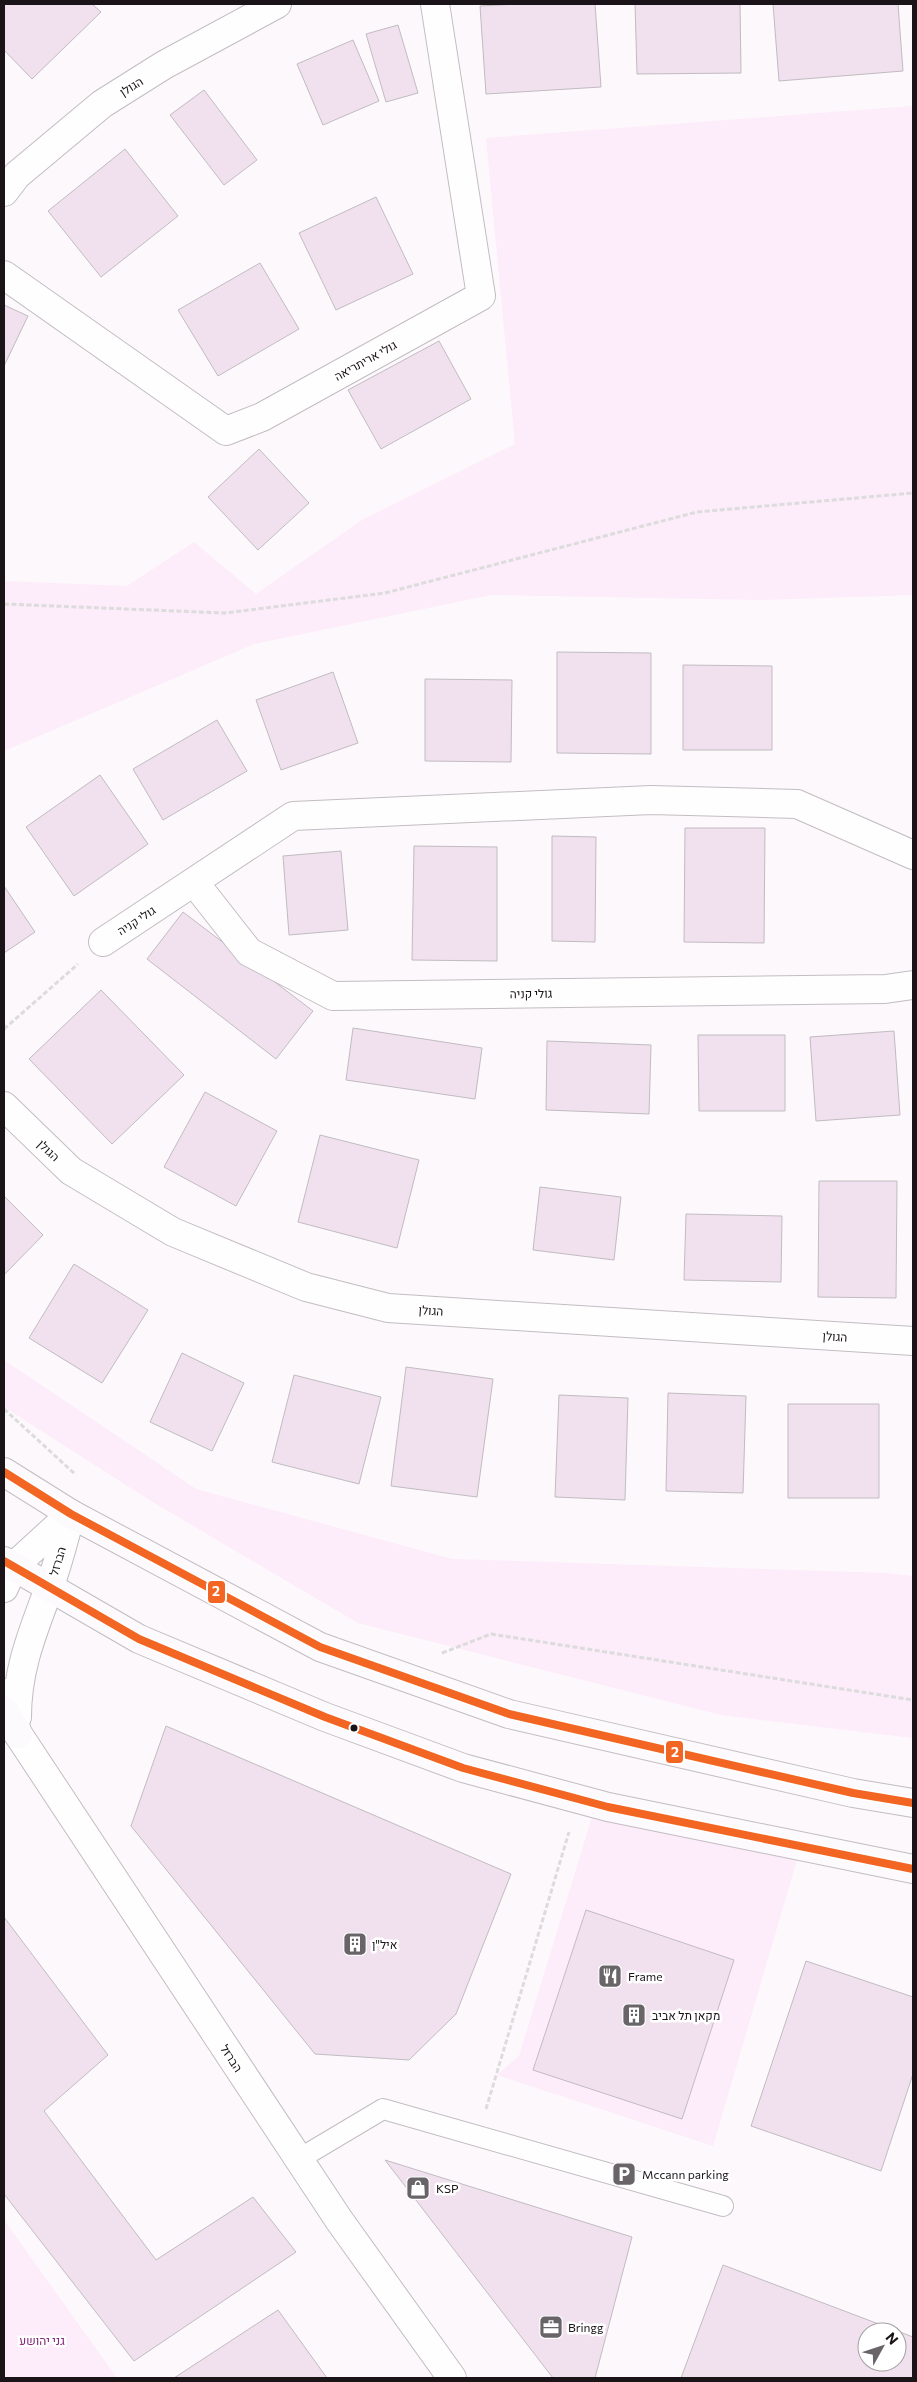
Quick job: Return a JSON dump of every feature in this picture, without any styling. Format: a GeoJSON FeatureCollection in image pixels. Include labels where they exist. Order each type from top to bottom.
{"type":"FeatureCollection","features":[{"type":"Feature","properties":{"kind":"street","name":"גולי אריתריאה"},"geometry":{"type":"LineString","coordinates":[[4,275],[226,431],[262,416],[481,296],[435,4]]}},
{"type":"Feature","properties":{"kind":"street","name":"הגולן"},"geometry":{"type":"LineString","coordinates":[[4,192],[17,174],[102,104],[164,65],[269,5]]}},
{"type":"Feature","properties":{"kind":"street","name":"גולי קניה"},"geometry":{"type":"LineString","coordinates":[[103,942],[293,816],[651,800],[798,804],[913,855]]}},
{"type":"Feature","properties":{"kind":"street","name":"גולי קניה"},"geometry":{"type":"LineString","coordinates":[[194,882],[249,952],[333,996],[885,989],[913,985]]}},
{"type":"Feature","properties":{"kind":"street","name":"הגולן"},"geometry":{"type":"LineString","coordinates":[[4,1106],[71,1171],[173,1232],[316,1289],[388,1308],[913,1341]]}},
{"type":"Feature","properties":{"kind":"street"},"geometry":{"type":"LineString","coordinates":[[4,1472],[71,1514],[320,1647],[509,1714],[853,1793],[913,1803]]}},
{"type":"Feature","properties":{"kind":"street","name":"הברזל"},"geometry":{"type":"LineString","coordinates":[[7,1572],[71,1514]]}},
{"type":"Feature","properties":{"kind":"street","name":"הברזל"},"geometry":{"type":"LineString","coordinates":[[18,1734],[17,1692],[23,1661],[37,1615],[49,1588],[71,1514]]}},
{"type":"Feature","properties":{"kind":"street"},"geometry":{"type":"LineString","coordinates":[[7,1572],[49,1588],[139,1639],[325,1717],[462,1768],[578,1799],[913,1869]]}},
{"type":"Feature","properties":{"kind":"street","name":"הברזל"},"geometry":{"type":"LineString","coordinates":[[4,1693],[18,1734],[298,2159],[404,2314],[452,2378]]}},
{"type":"Feature","properties":{"kind":"street"},"geometry":{"type":"LineString","coordinates":[[4,1710],[18,1734]]}},
{"type":"Feature","properties":{"kind":"lane"},"geometry":{"type":"LineString","coordinates":[[298,2159],[384,2109],[724,2206]]}},
{"type":"Feature","properties":{"kind":"path"},"geometry":{"type":"LineString","coordinates":[[4,604],[226,613],[385,592],[697,512],[913,493]]}},
{"type":"Feature","properties":{"kind":"path"},"geometry":{"type":"LineString","coordinates":[[4,1029],[103,942]]}},
{"type":"Feature","properties":{"kind":"path"},"geometry":{"type":"LineString","coordinates":[[4,1409],[81,1479]]}},
{"type":"Feature","properties":{"kind":"path"},"geometry":{"type":"LineString","coordinates":[[392,1672],[491,1634],[913,1700]]}},
{"type":"Feature","properties":{"kind":"path"},"geometry":{"type":"LineString","coordinates":[[478,2136],[578,1799]]}},
{"type":"Feature","properties":{"kind":"green space"},"geometry":{"type":"Polygon","coordinates":[[[913,106],[913,595],[762,600],[491,595],[254,644],[4,751],[4,581],[127,586],[194,542],[256,594],[362,520],[515,444],[486,138],[913,106]]]}},
{"type":"Feature","properties":{"kind":"green space"},"geometry":{"type":"Polygon","coordinates":[[[4,1360],[196,1489],[452,1559],[886,1573],[913,1576],[913,1738],[721,1715],[358,1623],[151,1501],[4,1407],[4,1360]]]}},
{"type":"Feature","properties":{"kind":"green space"},"geometry":{"type":"Polygon","coordinates":[[[592,1817],[801,1846],[713,2146],[497,2075],[519,2056],[592,1817]]]}},
{"type":"Feature","properties":{"kind":"green space","name":"גני יהושע"},"geometry":{"type":"Polygon","coordinates":[[[4,2220],[117,2378],[4,2378],[4,2220]]]}},
{"type":"Feature","properties":{"kind":"building"},"geometry":{"type":"Polygon","coordinates":[[[4,4],[92,4],[101,12],[32,79],[4,50],[4,4]]]}},
{"type":"Feature","properties":{"kind":"building"},"geometry":{"type":"Polygon","coordinates":[[[595,4],[601,87],[486,94],[480,6],[595,4]]]}},
{"type":"Feature","properties":{"kind":"building"},"geometry":{"type":"Polygon","coordinates":[[[635,4],[740,4],[741,73],[637,74],[635,4]]]}},
{"type":"Feature","properties":{"kind":"building"},"geometry":{"type":"Polygon","coordinates":[[[773,4],[898,4],[903,71],[779,81],[773,4]]]}},
{"type":"Feature","properties":{"kind":"building"},"geometry":{"type":"Polygon","coordinates":[[[398,25],[418,93],[386,102],[366,34],[398,25]]]}},
{"type":"Feature","properties":{"kind":"building"},"geometry":{"type":"Polygon","coordinates":[[[353,40],[379,101],[323,125],[297,64],[353,40]]]}},
{"type":"Feature","properties":{"kind":"building"},"geometry":{"type":"Polygon","coordinates":[[[204,90],[257,160],[224,185],[170,115],[204,90]]]}},
{"type":"Feature","properties":{"kind":"building"},"geometry":{"type":"Polygon","coordinates":[[[125,149],[178,216],[101,277],[48,211],[125,149]]]}},
{"type":"Feature","properties":{"kind":"building"},"geometry":{"type":"Polygon","coordinates":[[[376,197],[413,274],[336,310],[299,233],[376,197]]]}},
{"type":"Feature","properties":{"kind":"building"},"geometry":{"type":"Polygon","coordinates":[[[260,263],[299,329],[218,376],[178,310],[260,263]]]}},
{"type":"Feature","properties":{"kind":"building"},"geometry":{"type":"Polygon","coordinates":[[[4,305],[28,316],[4,366],[4,305]]]}},
{"type":"Feature","properties":{"kind":"building"},"geometry":{"type":"Polygon","coordinates":[[[439,341],[471,399],[381,449],[348,390],[439,341]]]}},
{"type":"Feature","properties":{"kind":"building"},"geometry":{"type":"Polygon","coordinates":[[[259,449],[309,503],[258,550],[208,497],[259,449]]]}},
{"type":"Feature","properties":{"kind":"building"},"geometry":{"type":"Polygon","coordinates":[[[557,652],[651,653],[651,754],[557,753],[557,652]]]}},
{"type":"Feature","properties":{"kind":"building"},"geometry":{"type":"Polygon","coordinates":[[[683,665],[772,666],[772,750],[683,750],[683,665]]]}},
{"type":"Feature","properties":{"kind":"building"},"geometry":{"type":"Polygon","coordinates":[[[333,672],[358,743],[281,770],[256,700],[333,672]]]}},
{"type":"Feature","properties":{"kind":"building"},"geometry":{"type":"Polygon","coordinates":[[[425,679],[512,680],[511,762],[425,761],[425,679]]]}},
{"type":"Feature","properties":{"kind":"building"},"geometry":{"type":"Polygon","coordinates":[[[217,720],[247,771],[163,820],[133,769],[217,720]]]}},
{"type":"Feature","properties":{"kind":"building"},"geometry":{"type":"Polygon","coordinates":[[[100,775],[148,844],[74,896],[26,827],[100,775]]]}},
{"type":"Feature","properties":{"kind":"building"},"geometry":{"type":"Polygon","coordinates":[[[685,828],[765,828],[764,943],[684,942],[685,828]]]}},
{"type":"Feature","properties":{"kind":"building"},"geometry":{"type":"Polygon","coordinates":[[[552,836],[596,837],[595,942],[552,941],[552,836]]]}},
{"type":"Feature","properties":{"kind":"building"},"geometry":{"type":"Polygon","coordinates":[[[414,846],[497,847],[497,961],[412,960],[414,846]]]}},
{"type":"Feature","properties":{"kind":"building"},"geometry":{"type":"Polygon","coordinates":[[[341,851],[348,930],[289,935],[283,856],[341,851]]]}},
{"type":"Feature","properties":{"kind":"building"},"geometry":{"type":"Polygon","coordinates":[[[4,886],[35,932],[4,953],[4,886]]]}},
{"type":"Feature","properties":{"kind":"building"},"geometry":{"type":"Polygon","coordinates":[[[183,912],[313,1011],[276,1059],[147,959],[183,912]]]}},
{"type":"Feature","properties":{"kind":"building"},"geometry":{"type":"Polygon","coordinates":[[[101,990],[184,1075],[112,1144],[29,1059],[101,990]]]}},
{"type":"Feature","properties":{"kind":"building"},"geometry":{"type":"Polygon","coordinates":[[[353,1028],[482,1048],[475,1099],[346,1080],[353,1028]]]}},
{"type":"Feature","properties":{"kind":"building"},"geometry":{"type":"Polygon","coordinates":[[[894,1031],[900,1115],[816,1121],[810,1037],[894,1031]]]}},
{"type":"Feature","properties":{"kind":"building"},"geometry":{"type":"Polygon","coordinates":[[[698,1035],[785,1035],[785,1111],[699,1111],[698,1035]]]}},
{"type":"Feature","properties":{"kind":"building"},"geometry":{"type":"Polygon","coordinates":[[[547,1041],[651,1045],[649,1114],[546,1110],[547,1041]]]}},
{"type":"Feature","properties":{"kind":"building"},"geometry":{"type":"Polygon","coordinates":[[[205,1092],[277,1131],[236,1206],[164,1167],[205,1092]]]}},
{"type":"Feature","properties":{"kind":"building"},"geometry":{"type":"Polygon","coordinates":[[[320,1135],[419,1160],[397,1248],[298,1222],[320,1135]]]}},
{"type":"Feature","properties":{"kind":"building"},"geometry":{"type":"Polygon","coordinates":[[[819,1181],[897,1181],[896,1298],[818,1297],[819,1181]]]}},
{"type":"Feature","properties":{"kind":"building"},"geometry":{"type":"Polygon","coordinates":[[[540,1187],[621,1197],[614,1260],[533,1250],[540,1187]]]}},
{"type":"Feature","properties":{"kind":"building"},"geometry":{"type":"Polygon","coordinates":[[[4,1196],[43,1235],[4,1275],[4,1196]]]}},
{"type":"Feature","properties":{"kind":"building"},"geometry":{"type":"Polygon","coordinates":[[[686,1214],[782,1216],[781,1282],[684,1280],[686,1214]]]}},
{"type":"Feature","properties":{"kind":"building"},"geometry":{"type":"Polygon","coordinates":[[[74,1264],[148,1310],[102,1383],[29,1338],[74,1264]]]}},
{"type":"Feature","properties":{"kind":"building"},"geometry":{"type":"Polygon","coordinates":[[[182,1353],[244,1383],[212,1451],[150,1422],[182,1353]]]}},
{"type":"Feature","properties":{"kind":"building"},"geometry":{"type":"Polygon","coordinates":[[[406,1367],[493,1379],[477,1497],[391,1486],[406,1367]]]}},
{"type":"Feature","properties":{"kind":"building"},"geometry":{"type":"Polygon","coordinates":[[[294,1375],[381,1397],[359,1484],[272,1462],[294,1375]]]}},
{"type":"Feature","properties":{"kind":"building"},"geometry":{"type":"Polygon","coordinates":[[[668,1393],[746,1396],[743,1493],[666,1491],[668,1393]]]}},
{"type":"Feature","properties":{"kind":"building"},"geometry":{"type":"Polygon","coordinates":[[[559,1395],[628,1398],[625,1500],[555,1497],[559,1395]]]}},
{"type":"Feature","properties":{"kind":"building"},"geometry":{"type":"Polygon","coordinates":[[[788,1404],[879,1404],[879,1498],[788,1498],[788,1404]]]}},
{"type":"Feature","properties":{"kind":"building","name":"איל\"ן"},"geometry":{"type":"Polygon","coordinates":[[[166,1726],[511,1874],[456,2014],[409,2060],[315,2054],[131,1826],[166,1726]]]}},
{"type":"Feature","properties":{"kind":"building","name":"מקאן תל אביב"},"geometry":{"type":"Polygon","coordinates":[[[586,1910],[734,1960],[682,2119],[533,2070],[586,1910]]]}},
{"type":"Feature","properties":{"kind":"building"},"geometry":{"type":"Polygon","coordinates":[[[4,1917],[108,2055],[44,2111],[156,2260],[253,2197],[296,2252],[134,2361],[4,2194],[4,1917]]]}},
{"type":"Feature","properties":{"kind":"building"},"geometry":{"type":"Polygon","coordinates":[[[806,1961],[913,1997],[913,2074],[881,2171],[751,2126],[806,1961]]]}},
{"type":"Feature","properties":{"kind":"building"},"geometry":{"type":"Polygon","coordinates":[[[385,2160],[632,2237],[595,2378],[553,2378],[385,2160]]]}},
{"type":"Feature","properties":{"kind":"building"},"geometry":{"type":"Polygon","coordinates":[[[723,2265],[873,2322],[857,2322],[857,2372],[907,2372],[907,2335],[913,2337],[913,2378],[681,2378],[723,2265]]]}},
{"type":"Feature","properties":{"kind":"building"},"geometry":{"type":"Polygon","coordinates":[[[278,2310],[327,2378],[174,2378],[278,2310]]]}},
{"type":"Feature","properties":{"kind":"transit line","name":"2"},"geometry":{"type":"LineString","coordinates":[[4,1472],[71,1514],[320,1647],[509,1714],[853,1793],[913,1803]]}},
{"type":"Feature","properties":{"kind":"transit line","name":"2"},"geometry":{"type":"LineString","coordinates":[[4,1561],[139,1639],[325,1717],[463,1768],[608,1807],[913,1869]]}},
{"type":"Feature","properties":{"kind":"place","name":"איל\"ן"},"geometry":{"type":"Point","coordinates":[355,1944]}},
{"type":"Feature","properties":{"kind":"place","name":"Frame"},"geometry":{"type":"Point","coordinates":[610,1976]}},
{"type":"Feature","properties":{"kind":"place","name":"מקאן תל אביב"},"geometry":{"type":"Point","coordinates":[634,2015]}},
{"type":"Feature","properties":{"kind":"place","name":"Mccann parking"},"geometry":{"type":"Point","coordinates":[624,2174]}},
{"type":"Feature","properties":{"kind":"place","name":"KSP"},"geometry":{"type":"Point","coordinates":[418,2188]}},
{"type":"Feature","properties":{"kind":"place","name":"Bringg"},"geometry":{"type":"Point","coordinates":[551,2327]}}]}
